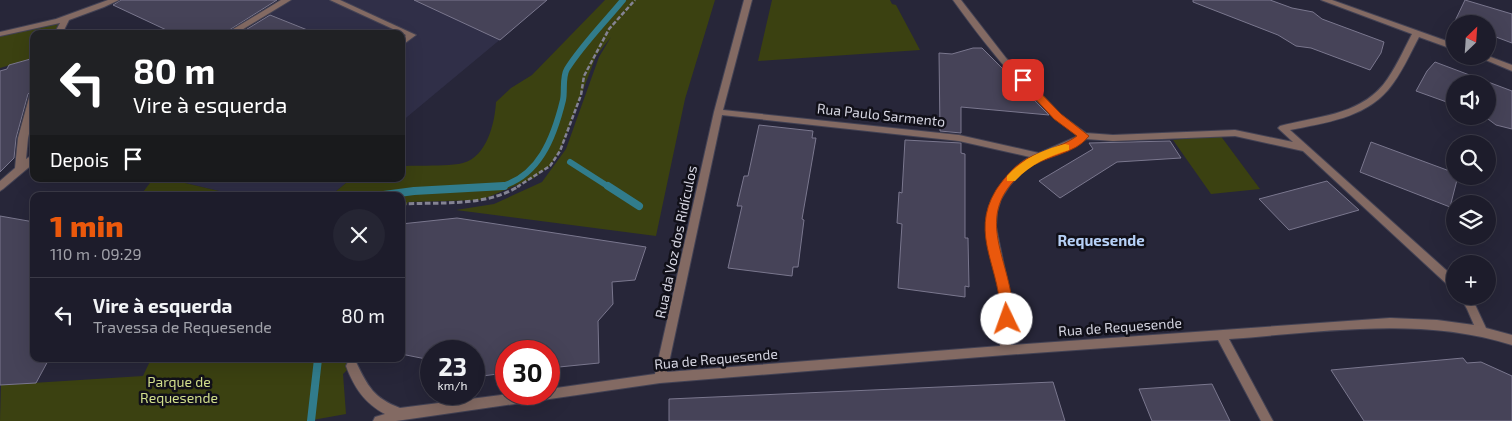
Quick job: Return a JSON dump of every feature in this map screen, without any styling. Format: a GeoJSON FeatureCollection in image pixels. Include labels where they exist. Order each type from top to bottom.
{"type":"FeatureCollection","features":[{"type":"Feature","properties":{"kind":"street"},"geometry":{"type":"LineString","coordinates":[[0,34],[27,30],[115,0]]}},
{"type":"Feature","properties":{"kind":"street"},"geometry":{"type":"LineString","coordinates":[[236,30],[287,0]]}},
{"type":"Feature","properties":{"kind":"street"},"geometry":{"type":"LineString","coordinates":[[334,0],[401,30]]}},
{"type":"Feature","properties":{"kind":"street","name":"Rua da Voz dos Ridículos"},"geometry":{"type":"LineString","coordinates":[[660,378],[718,112],[748,0]]}},
{"type":"Feature","properties":{"kind":"street"},"geometry":{"type":"LineString","coordinates":[[957,0],[1003,60],[1058,116],[1084,136],[1113,138],[1235,134],[1263,138],[1306,149]]}},
{"type":"Feature","properties":{"kind":"street"},"geometry":{"type":"LineString","coordinates":[[1324,0],[1446,44]]}},
{"type":"Feature","properties":{"kind":"street"},"geometry":{"type":"LineString","coordinates":[[60,30],[66,18]]}},
{"type":"Feature","properties":{"kind":"street"},"geometry":{"type":"LineString","coordinates":[[405,32],[412,35],[405,41]]}},
{"type":"Feature","properties":{"kind":"street"},"geometry":{"type":"LineString","coordinates":[[1417,34],[1388,84],[1369,102],[1332,118],[1283,128],[1446,276]]}},
{"type":"Feature","properties":{"kind":"street"},"geometry":{"type":"LineString","coordinates":[[1496,62],[1512,68]]}},
{"type":"Feature","properties":{"kind":"street"},"geometry":{"type":"LineString","coordinates":[[20,168],[23,138],[30,110]]}},
{"type":"Feature","properties":{"kind":"street","name":"Rua Paulo Sarmento"},"geometry":{"type":"LineString","coordinates":[[718,112],[959,138],[1038,156]]}},
{"type":"Feature","properties":{"kind":"street"},"geometry":{"type":"LineString","coordinates":[[1005,350],[1007,303],[989,228],[993,204],[1003,188],[1021,167],[1038,156],[1072,145],[1084,136]]}},
{"type":"Feature","properties":{"kind":"street"},"geometry":{"type":"LineString","coordinates":[[0,187],[30,160]]}},
{"type":"Feature","properties":{"kind":"street"},"geometry":{"type":"LineString","coordinates":[[1471,305],[1480,329]]}},
{"type":"Feature","properties":{"kind":"street","name":"Rua de Requesende"},"geometry":{"type":"LineString","coordinates":[[560,392],[660,378],[1005,350],[1390,323],[1434,324],[1480,329],[1512,340]]}},
{"type":"Feature","properties":{"kind":"street"},"geometry":{"type":"LineString","coordinates":[[1221,335],[1267,421]]}},
{"type":"Feature","properties":{"kind":"street"},"geometry":{"type":"LineString","coordinates":[[352,366],[360,387],[379,406],[400,414]]}},
{"type":"Feature","properties":{"kind":"street","name":"Rua de Requesende"},"geometry":{"type":"LineString","coordinates":[[379,421],[400,414],[495,401]]}},
{"type":"Feature","properties":{"kind":"path"},"geometry":{"type":"LineString","coordinates":[[405,204],[481,200],[510,192],[550,166],[560,151],[581,95],[584,76],[609,29],[635,0]]}},
{"type":"Feature","properties":{"kind":"shaded area"},"geometry":{"type":"Polygon","coordinates":[[[292,0],[523,0],[539,7],[405,119],[405,30],[308,30],[269,14],[292,0]]]}},
{"type":"Feature","properties":{"kind":"shaded area"},"geometry":{"type":"Polygon","coordinates":[[[181,182],[347,182],[335,192],[223,192],[181,182]]]}},
{"type":"Feature","properties":{"kind":"green space"},"geometry":{"type":"Polygon","coordinates":[[[605,0],[715,0],[685,99],[656,236],[456,210],[494,204],[542,182],[566,149],[599,57],[611,37],[596,56],[560,151],[550,166],[534,178],[481,200],[408,202],[405,207],[405,192],[335,192],[347,182],[405,182],[405,166],[449,165],[463,163],[471,159],[478,154],[488,138],[494,119],[496,102],[511,88],[532,75],[605,0]]]}},
{"type":"Feature","properties":{"kind":"green space"},"geometry":{"type":"Polygon","coordinates":[[[772,0],[890,0],[892,4],[896,5],[920,50],[758,61],[772,0]]]}},
{"type":"Feature","properties":{"kind":"green space"},"geometry":{"type":"Polygon","coordinates":[[[66,18],[60,30],[30,30],[30,59],[0,68],[0,34],[66,18]]]}},
{"type":"Feature","properties":{"kind":"green space"},"geometry":{"type":"Polygon","coordinates":[[[1220,135],[1260,189],[1211,194],[1173,140],[1220,135]]]}},
{"type":"Feature","properties":{"kind":"green space"},"geometry":{"type":"Polygon","coordinates":[[[151,182],[181,182],[223,192],[143,192],[151,182]]]}},
{"type":"Feature","properties":{"kind":"green space","name":"Parque de Requesende"},"geometry":{"type":"Polygon","coordinates":[[[150,362],[355,362],[343,374],[346,414],[307,421],[0,421],[1,385],[143,376],[150,362]]]}},
{"type":"Feature","properties":{"kind":"building"},"geometry":{"type":"Polygon","coordinates":[[[121,0],[277,0],[229,30],[166,30],[113,5],[121,0]]]}},
{"type":"Feature","properties":{"kind":"building"},"geometry":{"type":"Polygon","coordinates":[[[414,0],[547,0],[500,40],[414,0]]]}},
{"type":"Feature","properties":{"kind":"building"},"geometry":{"type":"Polygon","coordinates":[[[1193,0],[1270,0],[1292,8],[1313,12],[1322,19],[1384,42],[1381,53],[1370,70],[1311,48],[1296,46],[1278,35],[1193,2],[1193,0]]]}},
{"type":"Feature","properties":{"kind":"building"},"geometry":{"type":"Polygon","coordinates":[[[1465,0],[1512,14],[1512,43],[1496,37],[1496,15],[1458,15],[1465,0]]]}},
{"type":"Feature","properties":{"kind":"building"},"geometry":{"type":"Polygon","coordinates":[[[270,15],[308,30],[246,30],[270,15]]]}},
{"type":"Feature","properties":{"kind":"building"},"geometry":{"type":"Polygon","coordinates":[[[973,48],[982,48],[1049,115],[961,107],[961,133],[940,131],[939,53],[952,54],[973,48]]]}},
{"type":"Feature","properties":{"kind":"building"},"geometry":{"type":"Polygon","coordinates":[[[30,59],[30,92],[16,138],[14,158],[0,172],[0,71],[7,69],[9,65],[30,59]]]}},
{"type":"Feature","properties":{"kind":"building"},"geometry":{"type":"Polygon","coordinates":[[[1435,62],[1470,75],[1446,75],[1446,102],[1416,91],[1427,71],[1435,62]]]}},
{"type":"Feature","properties":{"kind":"building"},"geometry":{"type":"Polygon","coordinates":[[[1496,85],[1512,91],[1512,129],[1496,125],[1496,85]]]}},
{"type":"Feature","properties":{"kind":"building"},"geometry":{"type":"Polygon","coordinates":[[[759,125],[813,131],[812,138],[816,138],[802,219],[804,220],[798,267],[793,267],[792,276],[728,268],[742,206],[737,206],[744,176],[748,176],[759,125]]]}},
{"type":"Feature","properties":{"kind":"building"},"geometry":{"type":"Polygon","coordinates":[[[905,140],[961,143],[961,153],[965,154],[965,238],[968,238],[969,287],[965,286],[965,297],[898,288],[902,224],[897,223],[899,192],[902,193],[905,140]]]}},
{"type":"Feature","properties":{"kind":"building"},"geometry":{"type":"Polygon","coordinates":[[[1170,141],[1181,158],[1117,162],[1060,198],[1039,181],[1093,149],[1089,143],[1170,141]]]}},
{"type":"Feature","properties":{"kind":"building"},"geometry":{"type":"Polygon","coordinates":[[[1371,142],[1446,170],[1446,185],[1456,185],[1453,195],[1446,195],[1446,205],[1360,172],[1371,142]]]}},
{"type":"Feature","properties":{"kind":"building"},"geometry":{"type":"Polygon","coordinates":[[[1327,181],[1359,210],[1289,230],[1259,199],[1327,181]]]}},
{"type":"Feature","properties":{"kind":"building"},"geometry":{"type":"Polygon","coordinates":[[[0,216],[30,221],[30,362],[47,362],[36,383],[0,385],[0,216]]]}},
{"type":"Feature","properties":{"kind":"building"},"geometry":{"type":"Polygon","coordinates":[[[457,218],[646,247],[635,280],[612,282],[613,304],[598,321],[599,363],[560,367],[560,340],[495,340],[495,374],[485,376],[485,340],[420,340],[420,358],[405,355],[405,224],[457,218]]]}},
{"type":"Feature","properties":{"kind":"building"},"geometry":{"type":"Polygon","coordinates":[[[1463,358],[1467,363],[1481,362],[1512,376],[1512,421],[1364,421],[1331,370],[1463,358]]]}},
{"type":"Feature","properties":{"kind":"building"},"geometry":{"type":"Polygon","coordinates":[[[1053,382],[1065,421],[669,421],[669,399],[1053,382]]]}},
{"type":"Feature","properties":{"kind":"building"},"geometry":{"type":"Polygon","coordinates":[[[1212,384],[1230,421],[1152,421],[1139,389],[1212,384]]]}},
{"type":"Feature","properties":{"kind":"waterway"},"geometry":{"type":"LineString","coordinates":[[500,186],[524,175],[542,154],[555,128],[563,100],[567,69],[623,0]]}},
{"type":"Feature","properties":{"kind":"waterway"},"geometry":{"type":"LineString","coordinates":[[570,162],[609,187]]}},
{"type":"Feature","properties":{"kind":"waterway"},"geometry":{"type":"LineString","coordinates":[[405,192],[500,186]]}},
{"type":"Feature","properties":{"kind":"waterway"},"geometry":{"type":"LineString","coordinates":[[608,186],[639,206]]}},
{"type":"Feature","properties":{"kind":"waterway"},"geometry":{"type":"LineString","coordinates":[[311,421],[318,362]]}},
{"type":"Feature","properties":{"kind":"slow traffic"},"geometry":{"type":"LineString","coordinates":[[1011,179],[1021,167],[1038,156],[1065,147]]}},
{"type":"Feature","properties":{"kind":"district","name":"Requesende"},"geometry":{"type":"Point","coordinates":[1101,241]}},
{"type":"Feature","properties":{"kind":"route"},"geometry":{"type":"LineString","coordinates":[[1007,319],[1007,303],[989,228],[993,204],[1003,188],[1021,167],[1038,156],[1072,145],[1084,136],[1058,116],[1023,80]]}}]}
